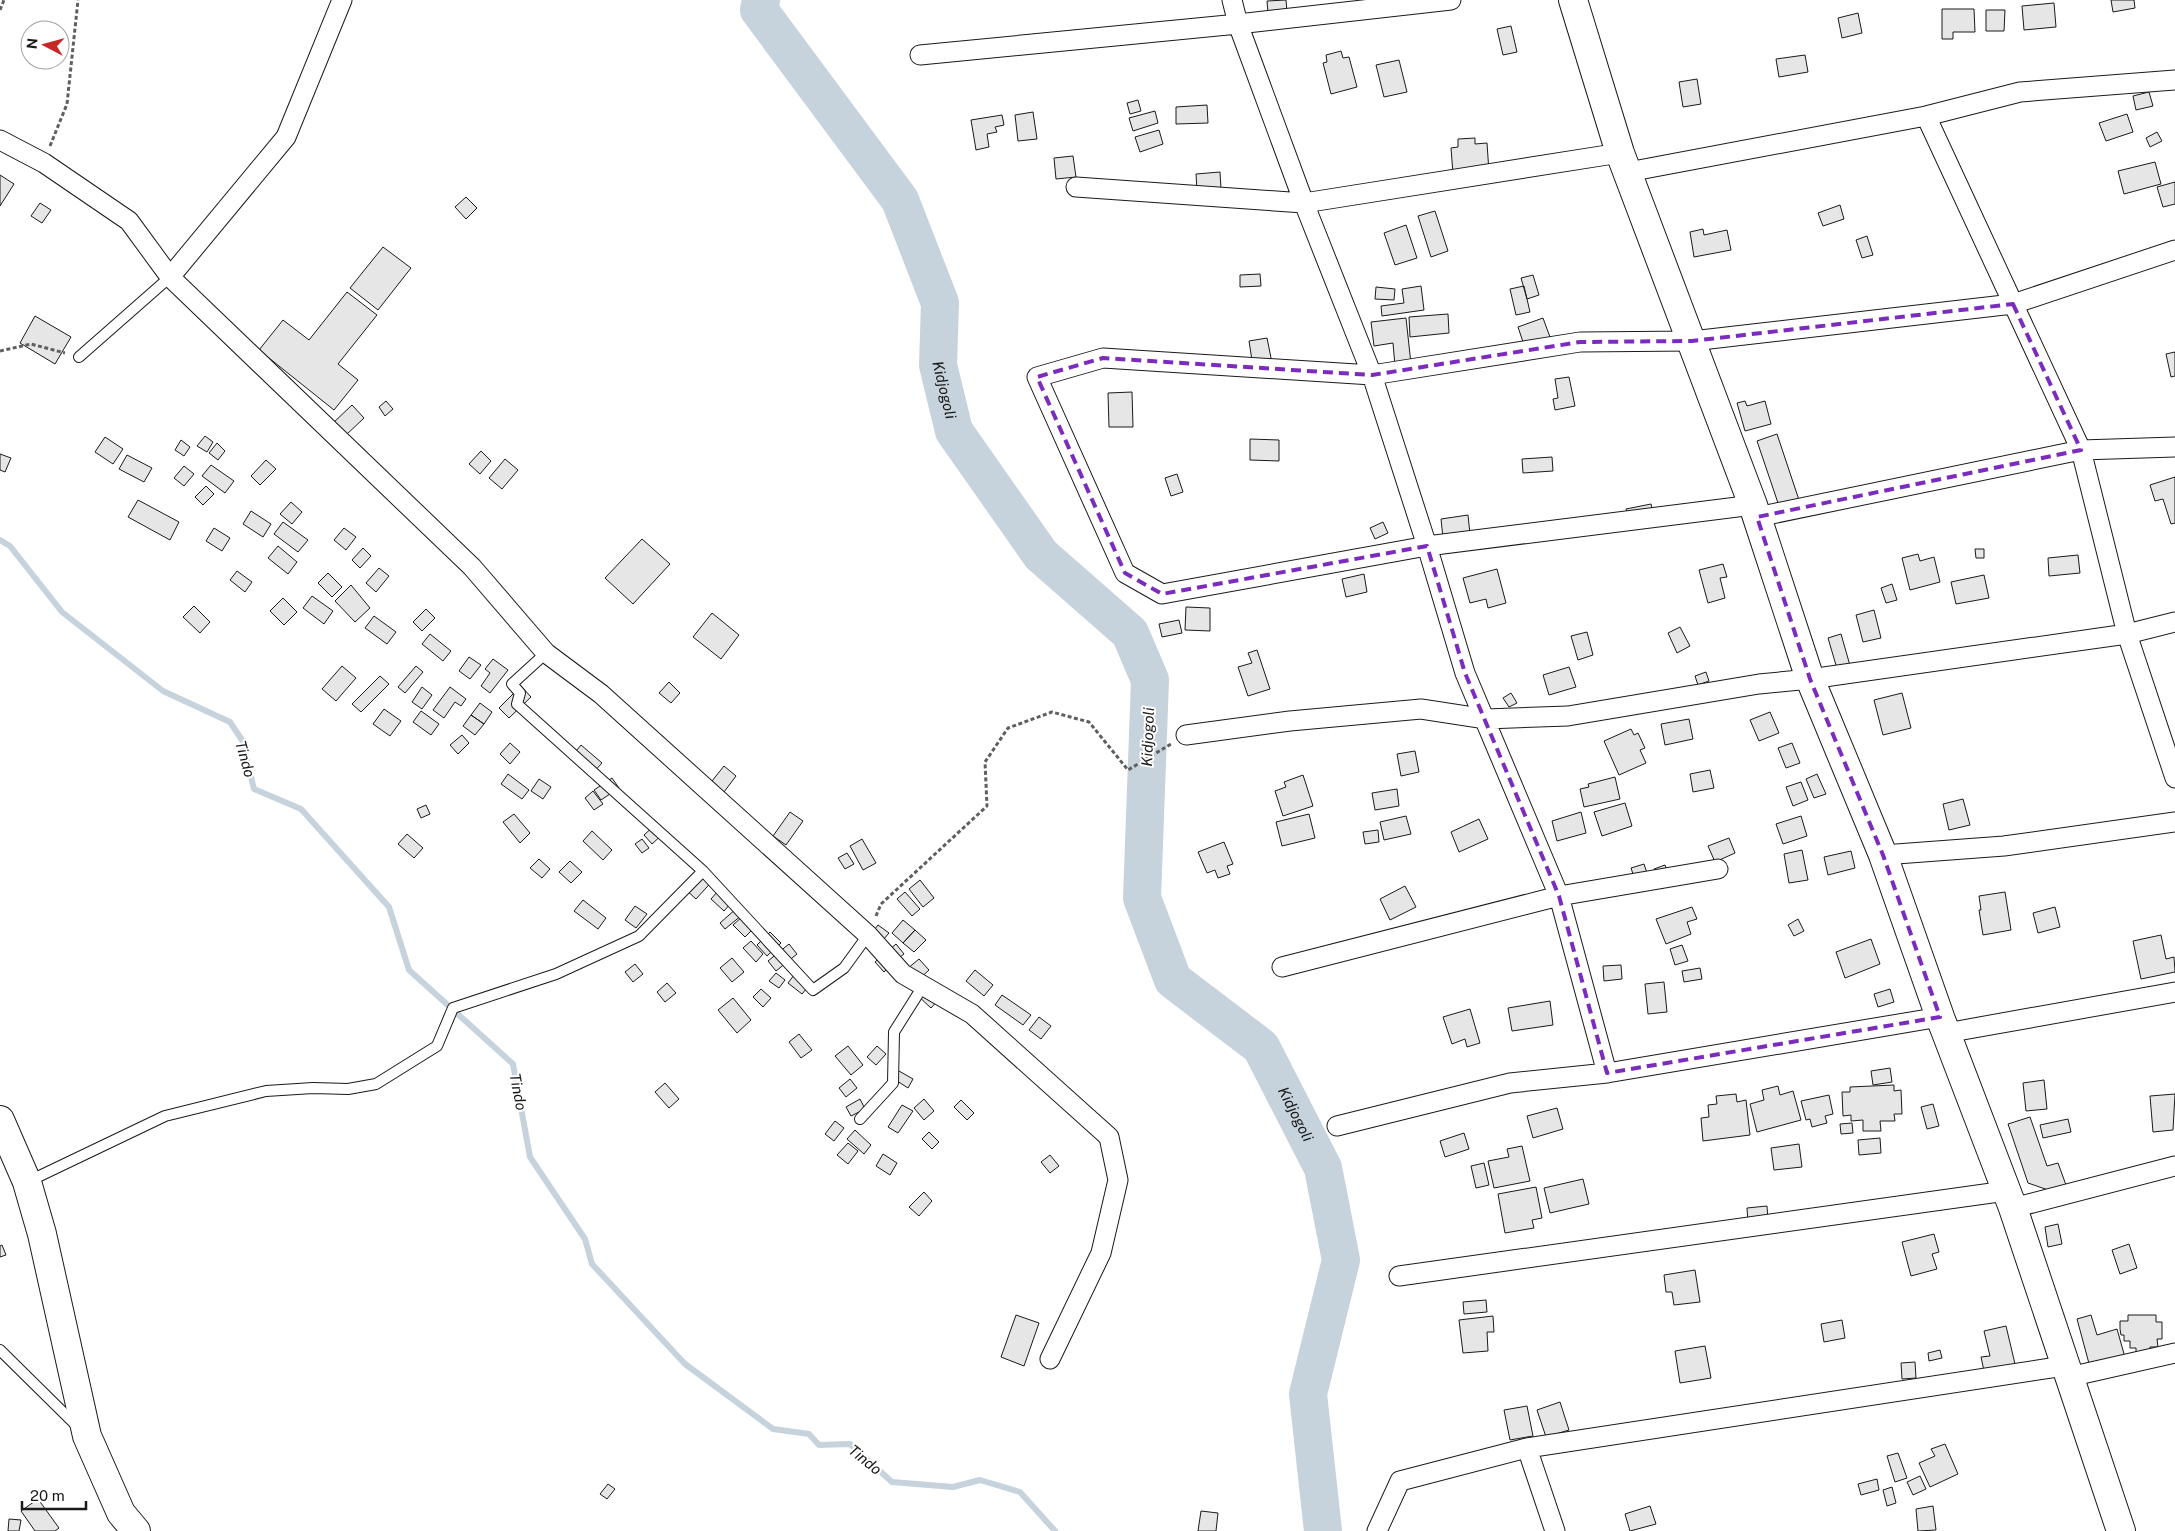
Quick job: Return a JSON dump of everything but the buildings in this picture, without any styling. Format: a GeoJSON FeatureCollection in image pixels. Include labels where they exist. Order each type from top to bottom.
{"type":"FeatureCollection","features":[{"type":"Feature","properties":{"kind":"street"},"geometry":{"type":"LineString","coordinates":[[170,277],[286,137],[342,0]]}},
{"type":"Feature","properties":{"kind":"street"},"geometry":{"type":"LineString","coordinates":[[1232,0],[1238,24],[1304,202],[1372,375],[1427,546],[1465,673],[1486,718],[1559,896],[1607,1073]]}},
{"type":"Feature","properties":{"kind":"street"},"geometry":{"type":"LineString","coordinates":[[920,55],[1238,24],[1451,0]]}},
{"type":"Feature","properties":{"kind":"street"},"geometry":{"type":"LineString","coordinates":[[1573,0],[1624,163],[1755,511],[1810,679],[1883,855],[1943,1025],[2009,1200],[2121,1531]]}},
{"type":"Feature","properties":{"kind":"street"},"geometry":{"type":"LineString","coordinates":[[1076,187],[1304,202],[1624,163],[1926,116],[2020,92],[2175,80]]}},
{"type":"Feature","properties":{"kind":"street"},"geometry":{"type":"LineString","coordinates":[[1926,116],[2081,450],[2127,634],[2175,778]]}},
{"type":"Feature","properties":{"kind":"street"},"geometry":{"type":"LineString","coordinates":[[0,140],[44,163],[129,221],[170,277],[472,567],[546,653],[602,694],[868,935],[904,974],[972,1014],[1109,1137],[1118,1180],[1101,1253],[1050,1359]]}},
{"type":"Feature","properties":{"kind":"street"},"geometry":{"type":"LineString","coordinates":[[2175,250],[2013,304],[1692,341],[1580,342],[1372,375],[1103,358],[1037,377],[1125,573],[1162,594],[1427,546],[1755,511],[2081,450],[2175,447]]}},
{"type":"Feature","properties":{"kind":"street"},"geometry":{"type":"LineString","coordinates":[[1186,735],[1290,721],[1421,709],[1486,718],[1568,716],[1759,684],[1810,679],[2127,634],[2175,622]]}},
{"type":"Feature","properties":{"kind":"street"},"geometry":{"type":"LineString","coordinates":[[1883,855],[2004,846],[2175,822]]}},
{"type":"Feature","properties":{"kind":"street"},"geometry":{"type":"LineString","coordinates":[[1282,967],[1559,896],[1718,869]]}},
{"type":"Feature","properties":{"kind":"street"},"geometry":{"type":"LineString","coordinates":[[1337,1126],[1510,1083],[1607,1073],[2175,992]]}},
{"type":"Feature","properties":{"kind":"street"},"geometry":{"type":"LineString","coordinates":[[0,1120],[27,1182],[42,1234],[87,1436],[121,1513],[136,1531]]}},
{"type":"Feature","properties":{"kind":"street"},"geometry":{"type":"LineString","coordinates":[[1399,1276],[2009,1200],[2175,1166]]}},
{"type":"Feature","properties":{"kind":"street"},"geometry":{"type":"LineString","coordinates":[[1377,1531],[1400,1481],[1526,1448],[2175,1354]]}},
{"type":"Feature","properties":{"kind":"street"},"geometry":{"type":"LineString","coordinates":[[1526,1448],[1555,1531]]}},
{"type":"Feature","properties":{"kind":"lane"},"geometry":{"type":"LineString","coordinates":[[79,358],[170,277]]}},
{"type":"Feature","properties":{"kind":"lane"},"geometry":{"type":"LineString","coordinates":[[546,653],[512,684],[520,693],[517,704],[703,871],[814,990],[844,968],[868,935]]}},
{"type":"Feature","properties":{"kind":"lane"},"geometry":{"type":"LineString","coordinates":[[27,1182],[165,1116],[266,1091],[313,1088],[348,1090],[376,1084],[437,1046],[453,1008],[556,974],[639,936],[703,871]]}},
{"type":"Feature","properties":{"kind":"lane"},"geometry":{"type":"LineString","coordinates":[[860,1119],[893,1083],[894,1032],[923,986]]}},
{"type":"Feature","properties":{"kind":"lane"},"geometry":{"type":"LineString","coordinates":[[0,1350],[87,1436]]}},
{"type":"Feature","properties":{"kind":"path"},"geometry":{"type":"LineString","coordinates":[[0,10],[4,0]]}},
{"type":"Feature","properties":{"kind":"path"},"geometry":{"type":"LineString","coordinates":[[44,163],[67,104],[78,0]]}},
{"type":"Feature","properties":{"kind":"path"},"geometry":{"type":"LineString","coordinates":[[0,351],[31,344],[79,358]]}},
{"type":"Feature","properties":{"kind":"path"},"geometry":{"type":"LineString","coordinates":[[868,935],[881,904],[987,806],[985,762],[1008,728],[1052,712],[1089,722],[1128,770],[1186,735]]}},
{"type":"Feature","properties":{"kind":"highlighted area"},"geometry":{"type":"Polygon","coordinates":[[[2013,304],[2081,450],[1757,517],[1810,679],[1883,855],[1940,1017],[1607,1073],[1559,896],[1465,673],[1427,546],[1162,594],[1125,573],[1037,377],[1103,358],[1372,375],[1580,342],[1692,341],[2013,304]]]}},
{"type":"Feature","properties":{"kind":"waterway","name":"Kidjogoli"},"geometry":{"type":"LineString","coordinates":[[761,0],[759,10],[900,200],[940,303],[938,365],[954,431],[1041,555],[1130,633],[1150,680],[1142,898],[1173,980],[1261,1047],[1323,1168],[1341,1260],[1308,1394],[1323,1531]]}},
{"type":"Feature","properties":{"kind":"waterway","name":"Tindo"},"geometry":{"type":"LineString","coordinates":[[0,540],[10,546],[62,612],[163,691],[230,722],[242,740],[254,789],[301,809],[389,907],[409,970],[513,1064],[530,1157],[585,1239],[592,1264],[685,1364],[773,1429],[809,1434],[819,1445],[850,1444],[892,1482],[953,1487],[980,1480],[1020,1492],[1055,1531]]}}]}
